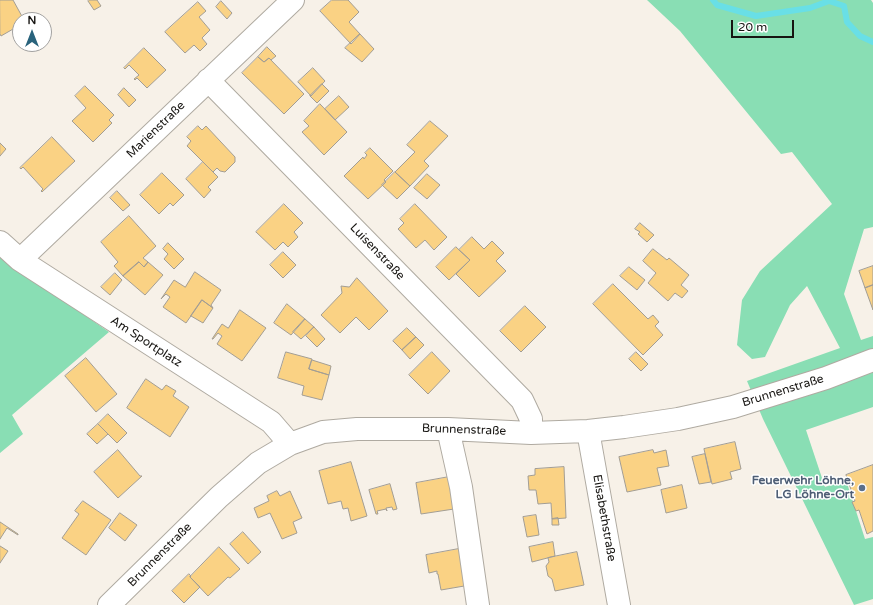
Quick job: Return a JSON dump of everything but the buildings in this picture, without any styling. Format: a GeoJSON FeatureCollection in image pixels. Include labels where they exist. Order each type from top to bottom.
{"type":"FeatureCollection","features":[{"type":"Feature","properties":{"kind":"street","name":"Marienstraße"},"geometry":{"type":"LineString","coordinates":[[20,260],[293,0]]}},
{"type":"Feature","properties":{"kind":"street","name":"Luisenstraße"},"geometry":{"type":"LineString","coordinates":[[208,80],[522,400],[531,419],[531,433]]}},
{"type":"Feature","properties":{"kind":"street","name":"Am Sportplatz"},"geometry":{"type":"LineString","coordinates":[[0,242],[20,260],[271,422],[290,444]]}},
{"type":"Feature","properties":{"kind":"street","name":"Brunnenstraße"},"geometry":{"type":"LineString","coordinates":[[109,605],[219,497],[258,463],[290,444],[323,432],[357,429],[448,429],[531,433],[588,431],[678,419],[733,407],[826,378],[873,360]]}},
{"type":"Feature","properties":{"kind":"street"},"geometry":{"type":"LineString","coordinates":[[448,429],[461,487],[478,605]]}},
{"type":"Feature","properties":{"kind":"street","name":"Elisabethstraße"},"geometry":{"type":"LineString","coordinates":[[588,431],[619,605]]}},
{"type":"Feature","properties":{"kind":"green space"},"geometry":{"type":"Polygon","coordinates":[[[647,0],[871,0],[873,3],[873,227],[864,229],[844,294],[861,340],[873,336],[873,407],[806,430],[825,487],[846,480],[865,539],[873,537],[873,599],[854,605],[763,419],[747,381],[840,348],[807,286],[790,305],[765,357],[752,359],[737,345],[742,300],[760,271],[832,204],[792,152],[781,154],[680,31],[647,0]]]}},
{"type":"Feature","properties":{"kind":"green space"},"geometry":{"type":"Polygon","coordinates":[[[0,254],[15,267],[109,332],[12,415],[23,434],[0,453],[0,254]]]}},
{"type":"Feature","properties":{"kind":"waterway"},"geometry":{"type":"LineString","coordinates":[[713,0],[717,5],[756,16],[810,8],[829,1],[844,6],[847,22],[860,36],[873,42]]}},
{"type":"Feature","properties":{"kind":"place","name":"Feuerwehr Löhne, LG Löhne-Ort"},"geometry":{"type":"Point","coordinates":[862,488]}}]}
